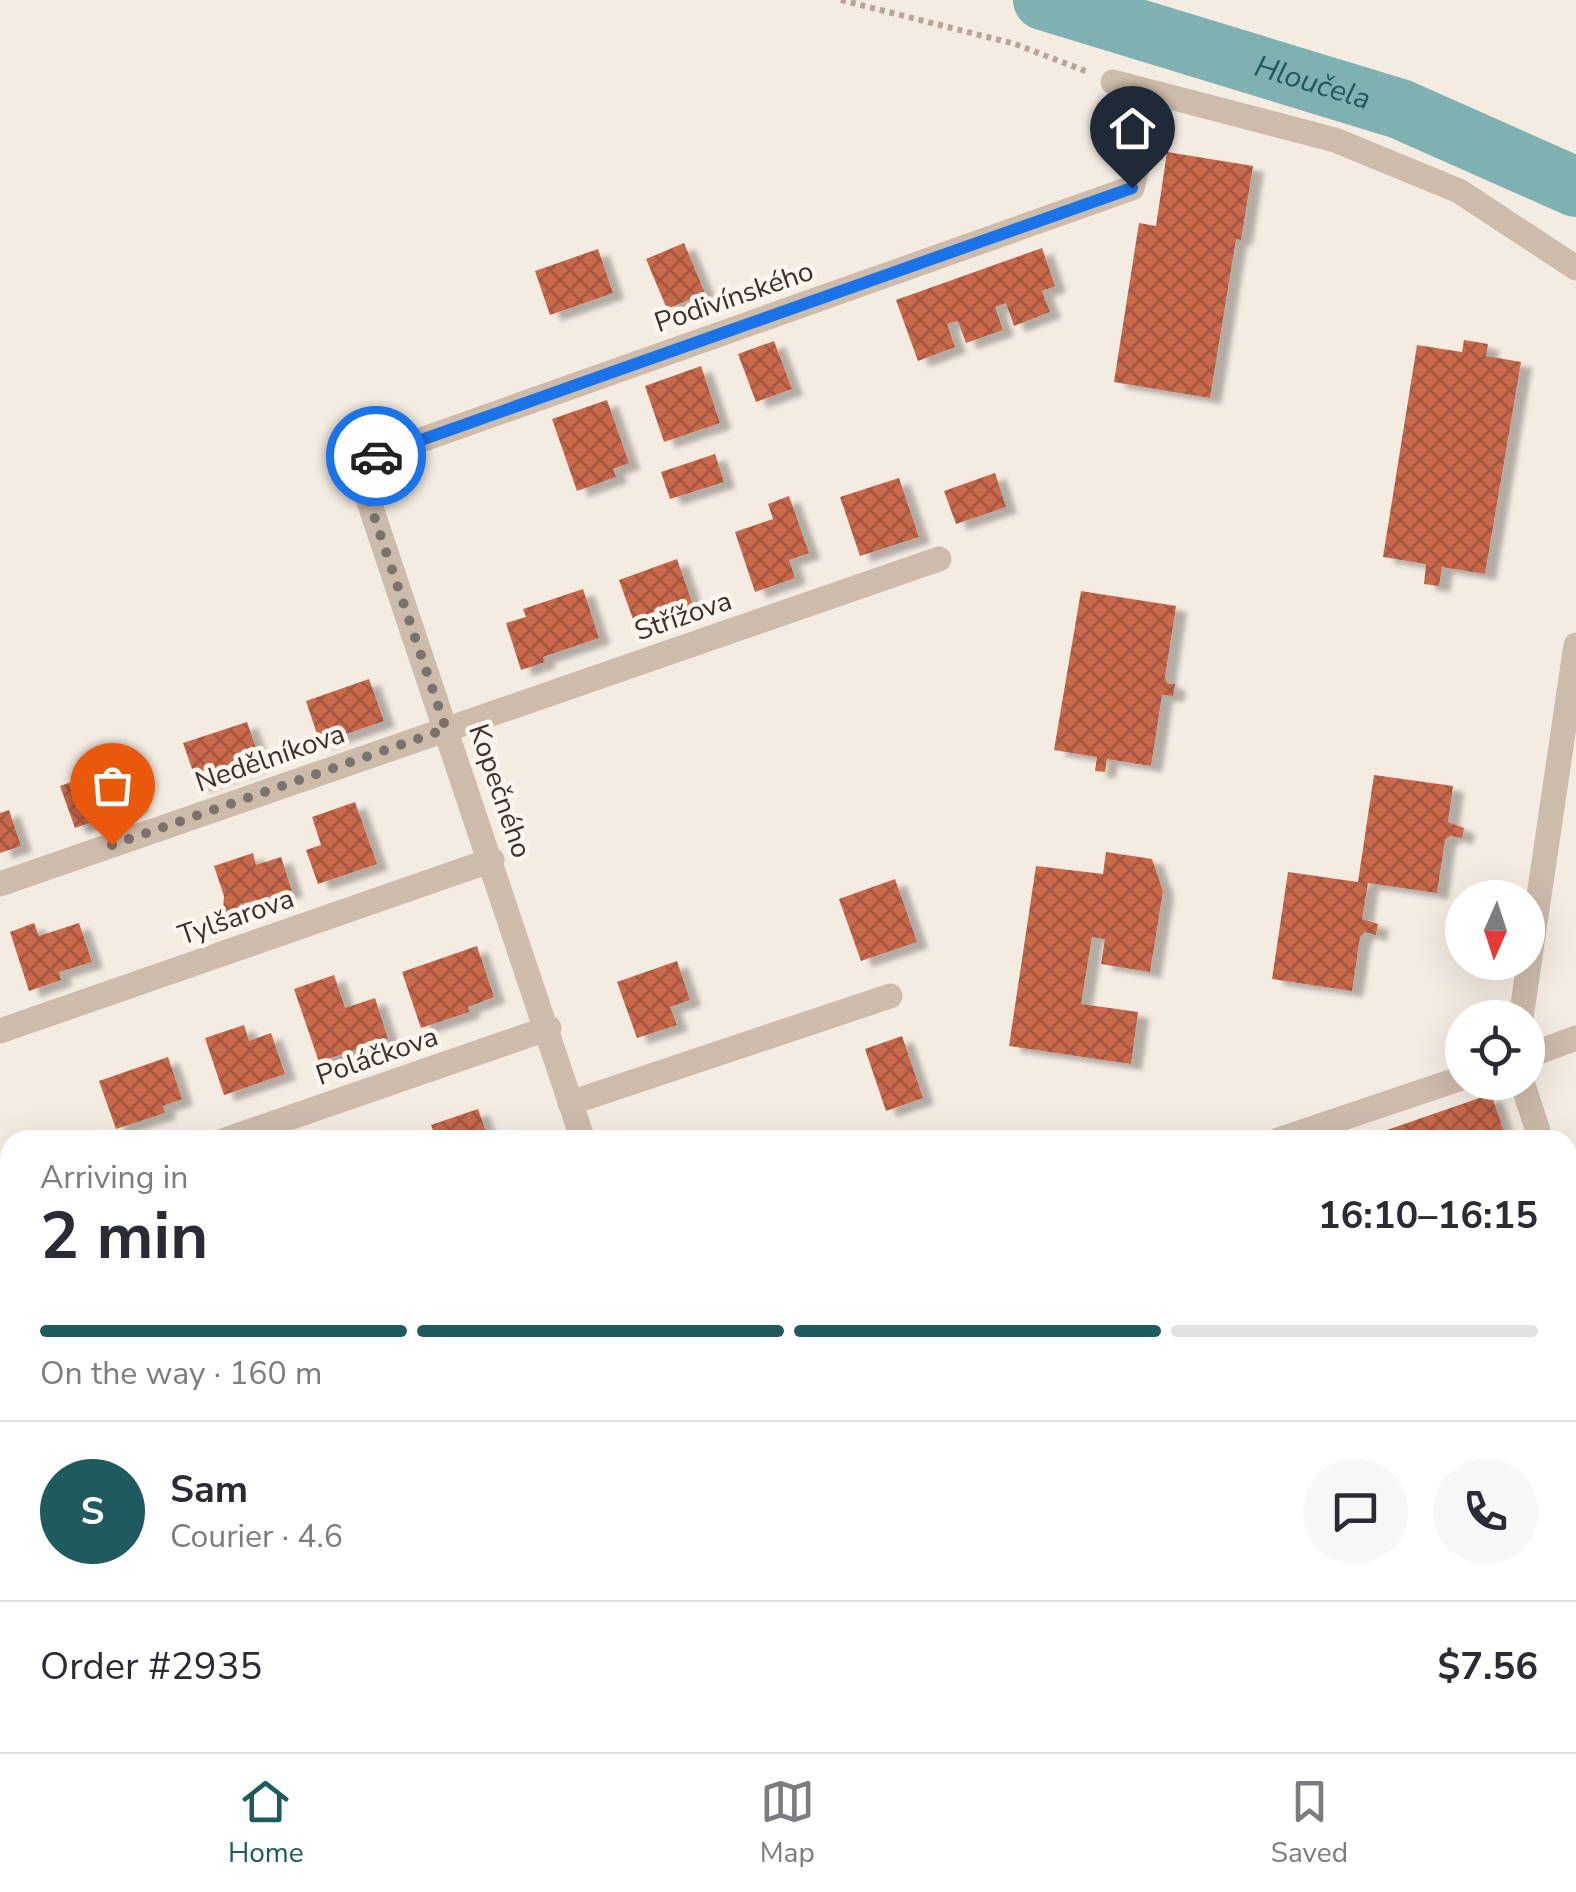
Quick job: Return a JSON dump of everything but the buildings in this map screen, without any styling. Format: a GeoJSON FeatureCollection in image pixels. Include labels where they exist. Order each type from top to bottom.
{"type":"FeatureCollection","features":[{"type":"Feature","properties":{"kind":"street"},"geometry":{"type":"LineString","coordinates":[[1113,82],[1335,140],[1459,191],[1576,268]]}},
{"type":"Feature","properties":{"kind":"street","name":"Podivínského"},"geometry":{"type":"LineString","coordinates":[[356,463],[1132,188],[1156,93]]}},
{"type":"Feature","properties":{"kind":"street","name":"Kopečného"},"geometry":{"type":"LineString","coordinates":[[356,463],[579,1130]]}},
{"type":"Feature","properties":{"kind":"street","name":"Střížova"},"geometry":{"type":"LineString","coordinates":[[446,729],[940,559]]}},
{"type":"Feature","properties":{"kind":"street"},"geometry":{"type":"LineString","coordinates":[[1524,1000],[1576,645]]}},
{"type":"Feature","properties":{"kind":"street","name":"Nedělníkova"},"geometry":{"type":"LineString","coordinates":[[0,884],[446,729]]}},
{"type":"Feature","properties":{"kind":"street","name":"Tylšarova"},"geometry":{"type":"LineString","coordinates":[[0,1031],[492,860]]}},
{"type":"Feature","properties":{"kind":"street"},"geometry":{"type":"LineString","coordinates":[[570,1103],[890,996]]}},
{"type":"Feature","properties":{"kind":"street","name":"Poláčkova"},"geometry":{"type":"LineString","coordinates":[[254,1130],[548,1028]]}},
{"type":"Feature","properties":{"kind":"street"},"geometry":{"type":"LineString","coordinates":[[1545,1050],[1576,1038]]}},
{"type":"Feature","properties":{"kind":"street"},"geometry":{"type":"LineString","coordinates":[[1308,1130],[1445,1084]]}},
{"type":"Feature","properties":{"kind":"street"},"geometry":{"type":"LineString","coordinates":[[1528,1100],[1538,1130]]}},
{"type":"Feature","properties":{"kind":"path"},"geometry":{"type":"LineString","coordinates":[[841,0],[1015,44],[1113,82]]}},
{"type":"Feature","properties":{"kind":"waterway","name":"Hloučela"},"geometry":{"type":"LineString","coordinates":[[1043,0],[1400,109],[1576,187]]}},
{"type":"Feature","properties":{"kind":"way so far"},"geometry":{"type":"LineString","coordinates":[[112,845],[446,729],[356,463],[376,456]]}},
{"type":"Feature","properties":{"kind":"route"},"geometry":{"type":"LineString","coordinates":[[376,456],[1132,188]]}}]}
